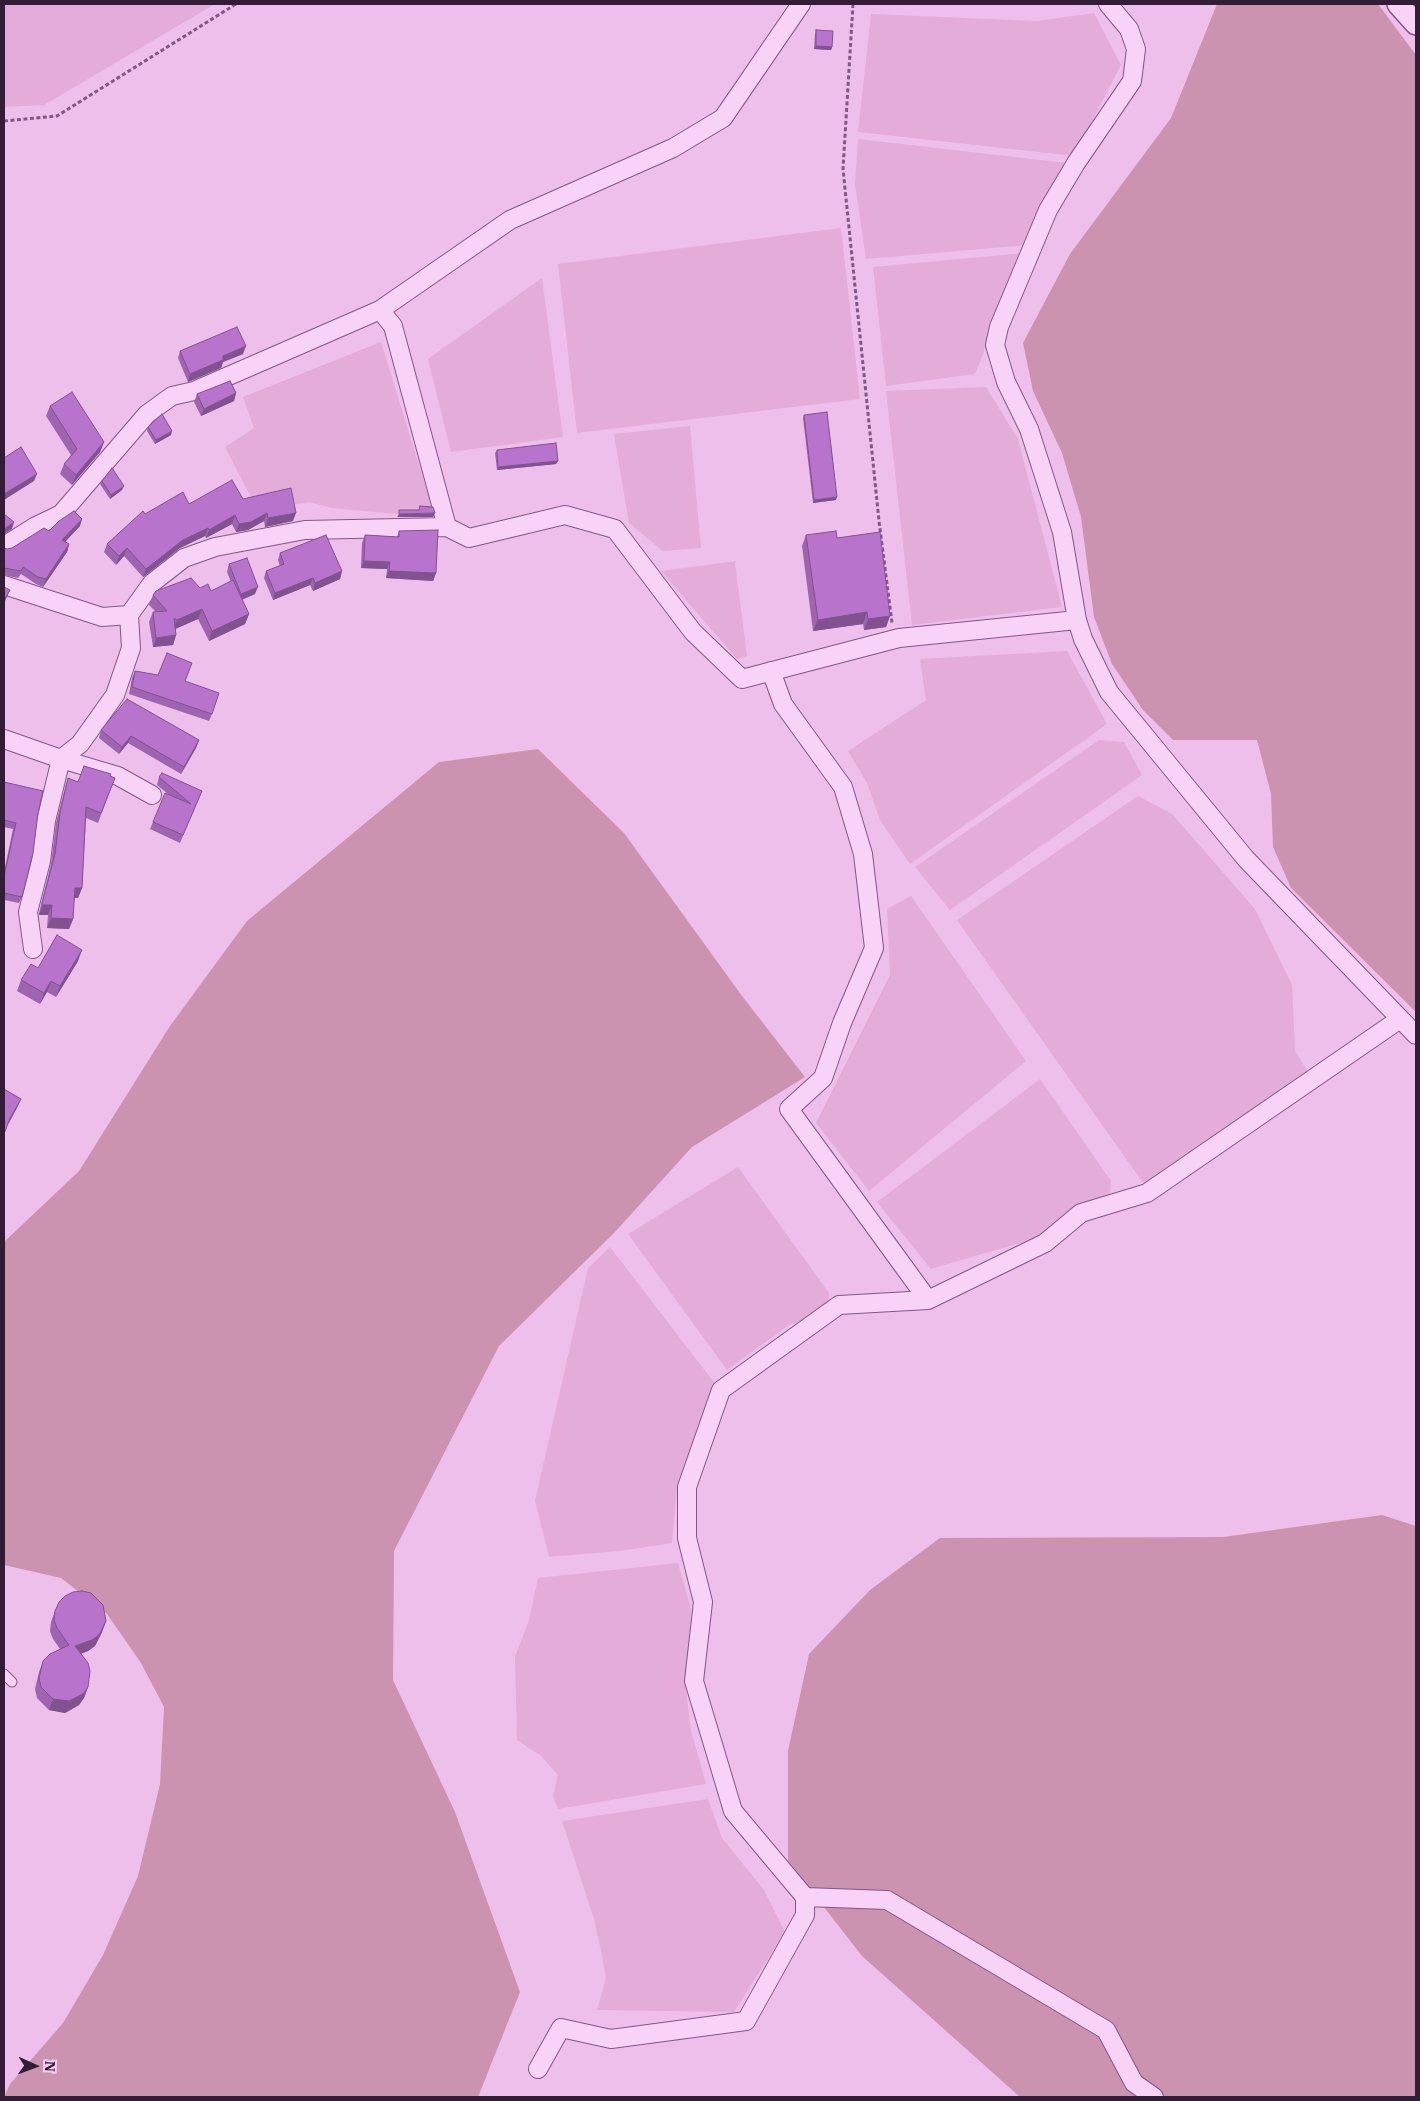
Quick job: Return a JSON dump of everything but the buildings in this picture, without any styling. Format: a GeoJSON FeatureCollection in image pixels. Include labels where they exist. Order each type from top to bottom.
{"type":"FeatureCollection","features":[{"type":"Feature","properties":{"kind":"street"},"geometry":{"type":"LineString","coordinates":[[4,546],[60,514],[147,414],[172,396],[194,392],[380,310],[510,220],[673,148],[724,118],[801,4]]}},
{"type":"Feature","properties":{"kind":"street"},"geometry":{"type":"LineString","coordinates":[[1108,4],[1129,29],[1136,49],[1132,81],[1076,163],[1048,210],[998,327],[995,345],[1006,382],[1030,429],[1062,532],[1077,620],[1083,639],[1109,692],[1246,859],[1416,1035]]}},
{"type":"Feature","properties":{"kind":"street"},"geometry":{"type":"LineString","coordinates":[[1398,4],[1416,24]]}},
{"type":"Feature","properties":{"kind":"street"},"geometry":{"type":"LineString","coordinates":[[380,310],[393,326],[447,527]]}},
{"type":"Feature","properties":{"kind":"street"},"geometry":{"type":"LineString","coordinates":[[33,949],[28,912],[42,862],[46,821],[61,759],[80,744],[115,695],[131,648],[129,614],[152,583],[184,558],[214,547],[305,530],[447,527],[469,538],[565,515],[615,529],[694,632],[742,679],[894,640],[1077,620]]}},
{"type":"Feature","properties":{"kind":"street"},"geometry":{"type":"LineString","coordinates":[[4,585],[102,617],[129,614]]}},
{"type":"Feature","properties":{"kind":"street"},"geometry":{"type":"LineString","coordinates":[[771,671],[783,704],[842,787],[863,854],[874,948],[842,1023],[822,1078],[789,1109],[928,1300]]}},
{"type":"Feature","properties":{"kind":"street"},"geometry":{"type":"LineString","coordinates":[[4,739],[118,776],[152,795]]}},
{"type":"Feature","properties":{"kind":"street"},"geometry":{"type":"LineString","coordinates":[[538,2069],[561,2028],[611,2039],[746,2021],[805,1915],[805,1897],[733,1811],[694,1682],[703,1602],[687,1538],[687,1487],[721,1390],[839,1305],[928,1300],[1045,1243],[1081,1213],[1147,1193],[1400,1019]]}},
{"type":"Feature","properties":{"kind":"street"},"geometry":{"type":"LineString","coordinates":[[805,1897],[887,1900],[1106,2030],[1134,2083],[1154,2097]]}},
{"type":"Feature","properties":{"kind":"lane"},"geometry":{"type":"LineString","coordinates":[[4,1674],[12,1682]]}},
{"type":"Feature","properties":{"kind":"path"},"geometry":{"type":"LineString","coordinates":[[4,121],[57,116],[236,4]]}},
{"type":"Feature","properties":{"kind":"path"},"geometry":{"type":"LineString","coordinates":[[853,4],[843,169],[877,501],[894,640]]}},
{"type":"Feature","properties":{"kind":"shaded area"},"geometry":{"type":"Polygon","coordinates":[[[4,4],[215,4],[44,105],[4,107],[4,4]]]}},
{"type":"Feature","properties":{"kind":"shaded area"},"geometry":{"type":"Polygon","coordinates":[[[1217,4],[1378,4],[1416,55],[1416,1012],[1291,888],[1273,847],[1271,794],[1257,740],[1173,740],[1143,710],[1112,664],[1094,617],[1081,517],[1062,453],[1033,391],[1023,343],[1070,254],[1171,118],[1217,4]]]}},
{"type":"Feature","properties":{"kind":"shaded area"},"geometry":{"type":"Polygon","coordinates":[[[1094,13],[1121,65],[1074,156],[858,132],[871,14],[1037,21],[1094,13]]]}},
{"type":"Feature","properties":{"kind":"shaded area"},"geometry":{"type":"Polygon","coordinates":[[[858,139],[1069,163],[1028,245],[866,259],[855,184],[858,139]]]}},
{"type":"Feature","properties":{"kind":"shaded area"},"geometry":{"type":"Polygon","coordinates":[[[841,228],[860,399],[577,433],[558,264],[841,228]]]}},
{"type":"Feature","properties":{"kind":"shaded area"},"geometry":{"type":"Polygon","coordinates":[[[1024,253],[975,374],[886,386],[873,267],[1024,253]]]}},
{"type":"Feature","properties":{"kind":"shaded area"},"geometry":{"type":"Polygon","coordinates":[[[542,278],[563,437],[451,452],[428,359],[542,278]]]}},
{"type":"Feature","properties":{"kind":"shaded area"},"geometry":{"type":"Polygon","coordinates":[[[381,342],[432,507],[406,515],[332,508],[309,502],[258,511],[225,447],[254,428],[243,397],[381,342]]]}},
{"type":"Feature","properties":{"kind":"shaded area"},"geometry":{"type":"Polygon","coordinates":[[[986,387],[1018,439],[1062,607],[912,625],[886,391],[986,387]]]}},
{"type":"Feature","properties":{"kind":"shaded area"},"geometry":{"type":"Polygon","coordinates":[[[690,426],[701,548],[663,551],[629,523],[614,434],[690,426]]]}},
{"type":"Feature","properties":{"kind":"shaded area"},"geometry":{"type":"Polygon","coordinates":[[[737,561],[735,563],[747,656],[737,659],[661,571],[737,561]]]}},
{"type":"Feature","properties":{"kind":"shaded area"},"geometry":{"type":"Polygon","coordinates":[[[1067,651],[1107,724],[910,864],[880,820],[867,783],[848,751],[926,700],[920,659],[1067,651]]]}},
{"type":"Feature","properties":{"kind":"shaded area"},"geometry":{"type":"Polygon","coordinates":[[[1099,740],[1124,742],[1142,775],[950,910],[915,867],[1099,740]]]}},
{"type":"Feature","properties":{"kind":"shaded area"},"geometry":{"type":"Polygon","coordinates":[[[538,749],[624,833],[742,996],[805,1077],[692,1147],[615,1232],[499,1346],[394,1551],[393,1680],[455,1812],[520,1992],[478,2097],[4,2097],[10,2084],[63,2023],[103,1955],[138,1876],[160,1784],[164,1707],[141,1663],[107,1614],[61,1578],[4,1565],[4,1242],[79,1171],[170,1026],[247,921],[439,762],[538,749]]]}},
{"type":"Feature","properties":{"kind":"shaded area"},"geometry":{"type":"Polygon","coordinates":[[[1138,796],[1172,814],[1255,909],[1292,985],[1295,1051],[1309,1074],[1146,1187],[957,920],[1138,796]]]}},
{"type":"Feature","properties":{"kind":"shaded area"},"geometry":{"type":"Polygon","coordinates":[[[911,896],[1026,1061],[869,1191],[816,1123],[890,975],[887,909],[911,896]]]}},
{"type":"Feature","properties":{"kind":"shaded area"},"geometry":{"type":"Polygon","coordinates":[[[1040,1079],[1111,1181],[1110,1193],[1077,1209],[1037,1238],[931,1269],[877,1202],[1040,1079]]]}},
{"type":"Feature","properties":{"kind":"shaded area"},"geometry":{"type":"Polygon","coordinates":[[[738,1167],[829,1293],[828,1307],[800,1326],[792,1323],[727,1370],[628,1234],[738,1167]]]}},
{"type":"Feature","properties":{"kind":"shaded area"},"geometry":{"type":"Polygon","coordinates":[[[610,1247],[716,1385],[677,1488],[672,1543],[620,1551],[549,1557],[535,1501],[588,1268],[610,1247]]]}},
{"type":"Feature","properties":{"kind":"shaded area"},"geometry":{"type":"Polygon","coordinates":[[[1382,1515],[1416,1526],[1416,2097],[1020,2097],[862,1956],[788,1861],[788,1751],[809,1654],[870,1590],[940,1538],[1223,1537],[1382,1515]]]}},
{"type":"Feature","properties":{"kind":"shaded area"},"geometry":{"type":"Polygon","coordinates":[[[678,1563],[691,1609],[686,1691],[691,1730],[706,1784],[558,1809],[553,1796],[558,1775],[541,1756],[517,1740],[515,1657],[529,1620],[538,1578],[678,1563]]]}},
{"type":"Feature","properties":{"kind":"shaded area"},"geometry":{"type":"Polygon","coordinates":[[[708,1799],[722,1838],[764,1890],[785,1932],[734,2012],[597,2010],[606,1978],[601,1951],[594,1919],[562,1821],[708,1799]]]}}]}
